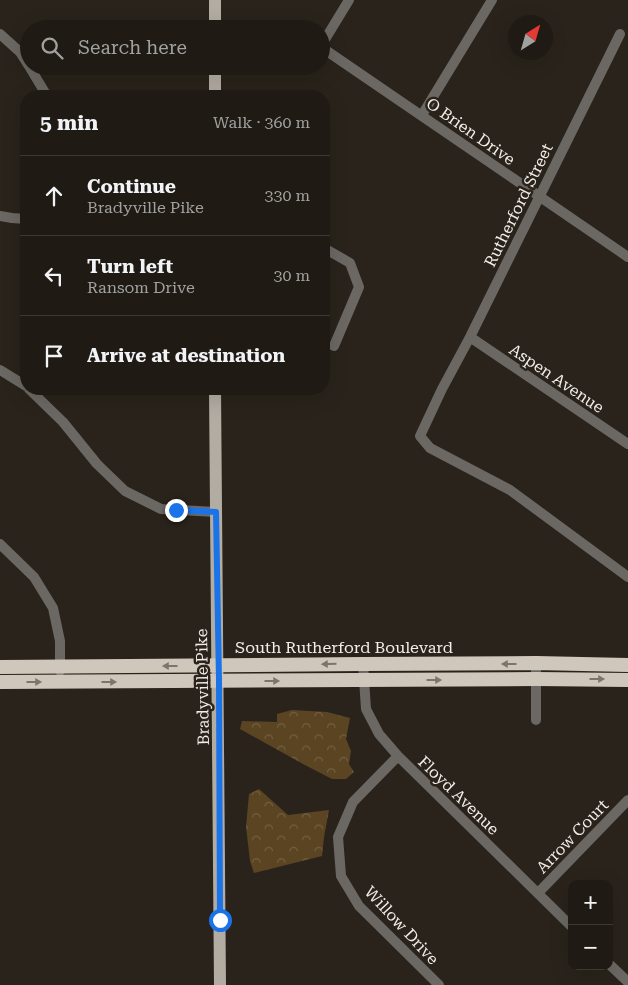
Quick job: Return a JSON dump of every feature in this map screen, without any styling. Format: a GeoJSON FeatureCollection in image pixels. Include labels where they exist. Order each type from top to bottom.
{"type":"FeatureCollection","features":[{"type":"Feature","properties":{"kind":"highway","name":"South Rutherford Boulevard"},"geometry":{"type":"LineString","coordinates":[[0,667],[363,664],[628,665]]}},
{"type":"Feature","properties":{"kind":"highway","name":"South Rutherford Boulevard"},"geometry":{"type":"LineString","coordinates":[[0,682],[628,680]]}},
{"type":"Feature","properties":{"kind":"main road"},"geometry":{"type":"LineString","coordinates":[[215,0],[215,20]]}},
{"type":"Feature","properties":{"kind":"main road"},"geometry":{"type":"LineString","coordinates":[[215,75],[215,90]]}},
{"type":"Feature","properties":{"kind":"main road","name":"Bradyville Pike"},"geometry":{"type":"LineString","coordinates":[[216,395],[220,985]]}},
{"type":"Feature","properties":{"kind":"street"},"geometry":{"type":"LineString","coordinates":[[330,31],[349,0]]}},
{"type":"Feature","properties":{"kind":"street"},"geometry":{"type":"LineString","coordinates":[[422,116],[492,0]]}},
{"type":"Feature","properties":{"kind":"street"},"geometry":{"type":"LineString","coordinates":[[0,34],[20,52]]}},
{"type":"Feature","properties":{"kind":"street","name":"Rutherford Street"},"geometry":{"type":"LineString","coordinates":[[620,34],[420,436],[430,448],[510,490],[628,577]]}},
{"type":"Feature","properties":{"kind":"street","name":"O Brien Drive"},"geometry":{"type":"LineString","coordinates":[[330,52],[628,257]]}},
{"type":"Feature","properties":{"kind":"street"},"geometry":{"type":"LineString","coordinates":[[34,75],[43,90]]}},
{"type":"Feature","properties":{"kind":"street"},"geometry":{"type":"LineString","coordinates":[[0,216],[20,219]]}},
{"type":"Feature","properties":{"kind":"street"},"geometry":{"type":"LineString","coordinates":[[330,251],[350,263],[359,287],[334,346]]}},
{"type":"Feature","properties":{"kind":"street","name":"Aspen Avenue"},"geometry":{"type":"LineString","coordinates":[[470,337],[628,444]]}},
{"type":"Feature","properties":{"kind":"street"},"geometry":{"type":"LineString","coordinates":[[0,370],[20,382]]}},
{"type":"Feature","properties":{"kind":"street"},"geometry":{"type":"LineString","coordinates":[[36,395],[63,422],[97,464],[125,491],[161,509],[216,512]]}},
{"type":"Feature","properties":{"kind":"street"},"geometry":{"type":"LineString","coordinates":[[0,544],[34,577],[53,608],[60,641],[60,682]]}},
{"type":"Feature","properties":{"kind":"street","name":"Floyd Avenue"},"geometry":{"type":"LineString","coordinates":[[363,664],[366,709],[379,734],[398,756],[570,925]]}},
{"type":"Feature","properties":{"kind":"street"},"geometry":{"type":"LineString","coordinates":[[536,664],[536,720]]}},
{"type":"Feature","properties":{"kind":"street","name":"Willow Drive"},"geometry":{"type":"LineString","coordinates":[[398,756],[353,802],[338,837],[341,876],[359,906],[439,985]]}},
{"type":"Feature","properties":{"kind":"street","name":"Arrow Court"},"geometry":{"type":"LineString","coordinates":[[538,893],[628,800]]}},
{"type":"Feature","properties":{"kind":"street"},"geometry":{"type":"LineString","coordinates":[[613,968],[628,982]]}},
{"type":"Feature","properties":{"kind":"green space"},"geometry":{"type":"Polygon","coordinates":[[[292,710],[327,712],[350,718],[346,739],[351,751],[349,764],[354,772],[346,779],[332,779],[240,729],[242,721],[277,722],[277,714],[292,710]]]}},
{"type":"Feature","properties":{"kind":"green space"},"geometry":{"type":"Polygon","coordinates":[[[259,789],[288,815],[329,810],[322,856],[254,873],[250,861],[246,827],[249,794],[259,789]]]}},
{"type":"Feature","properties":{"kind":"route"},"geometry":{"type":"LineString","coordinates":[[176,510],[216,512],[220,920]]}}]}
